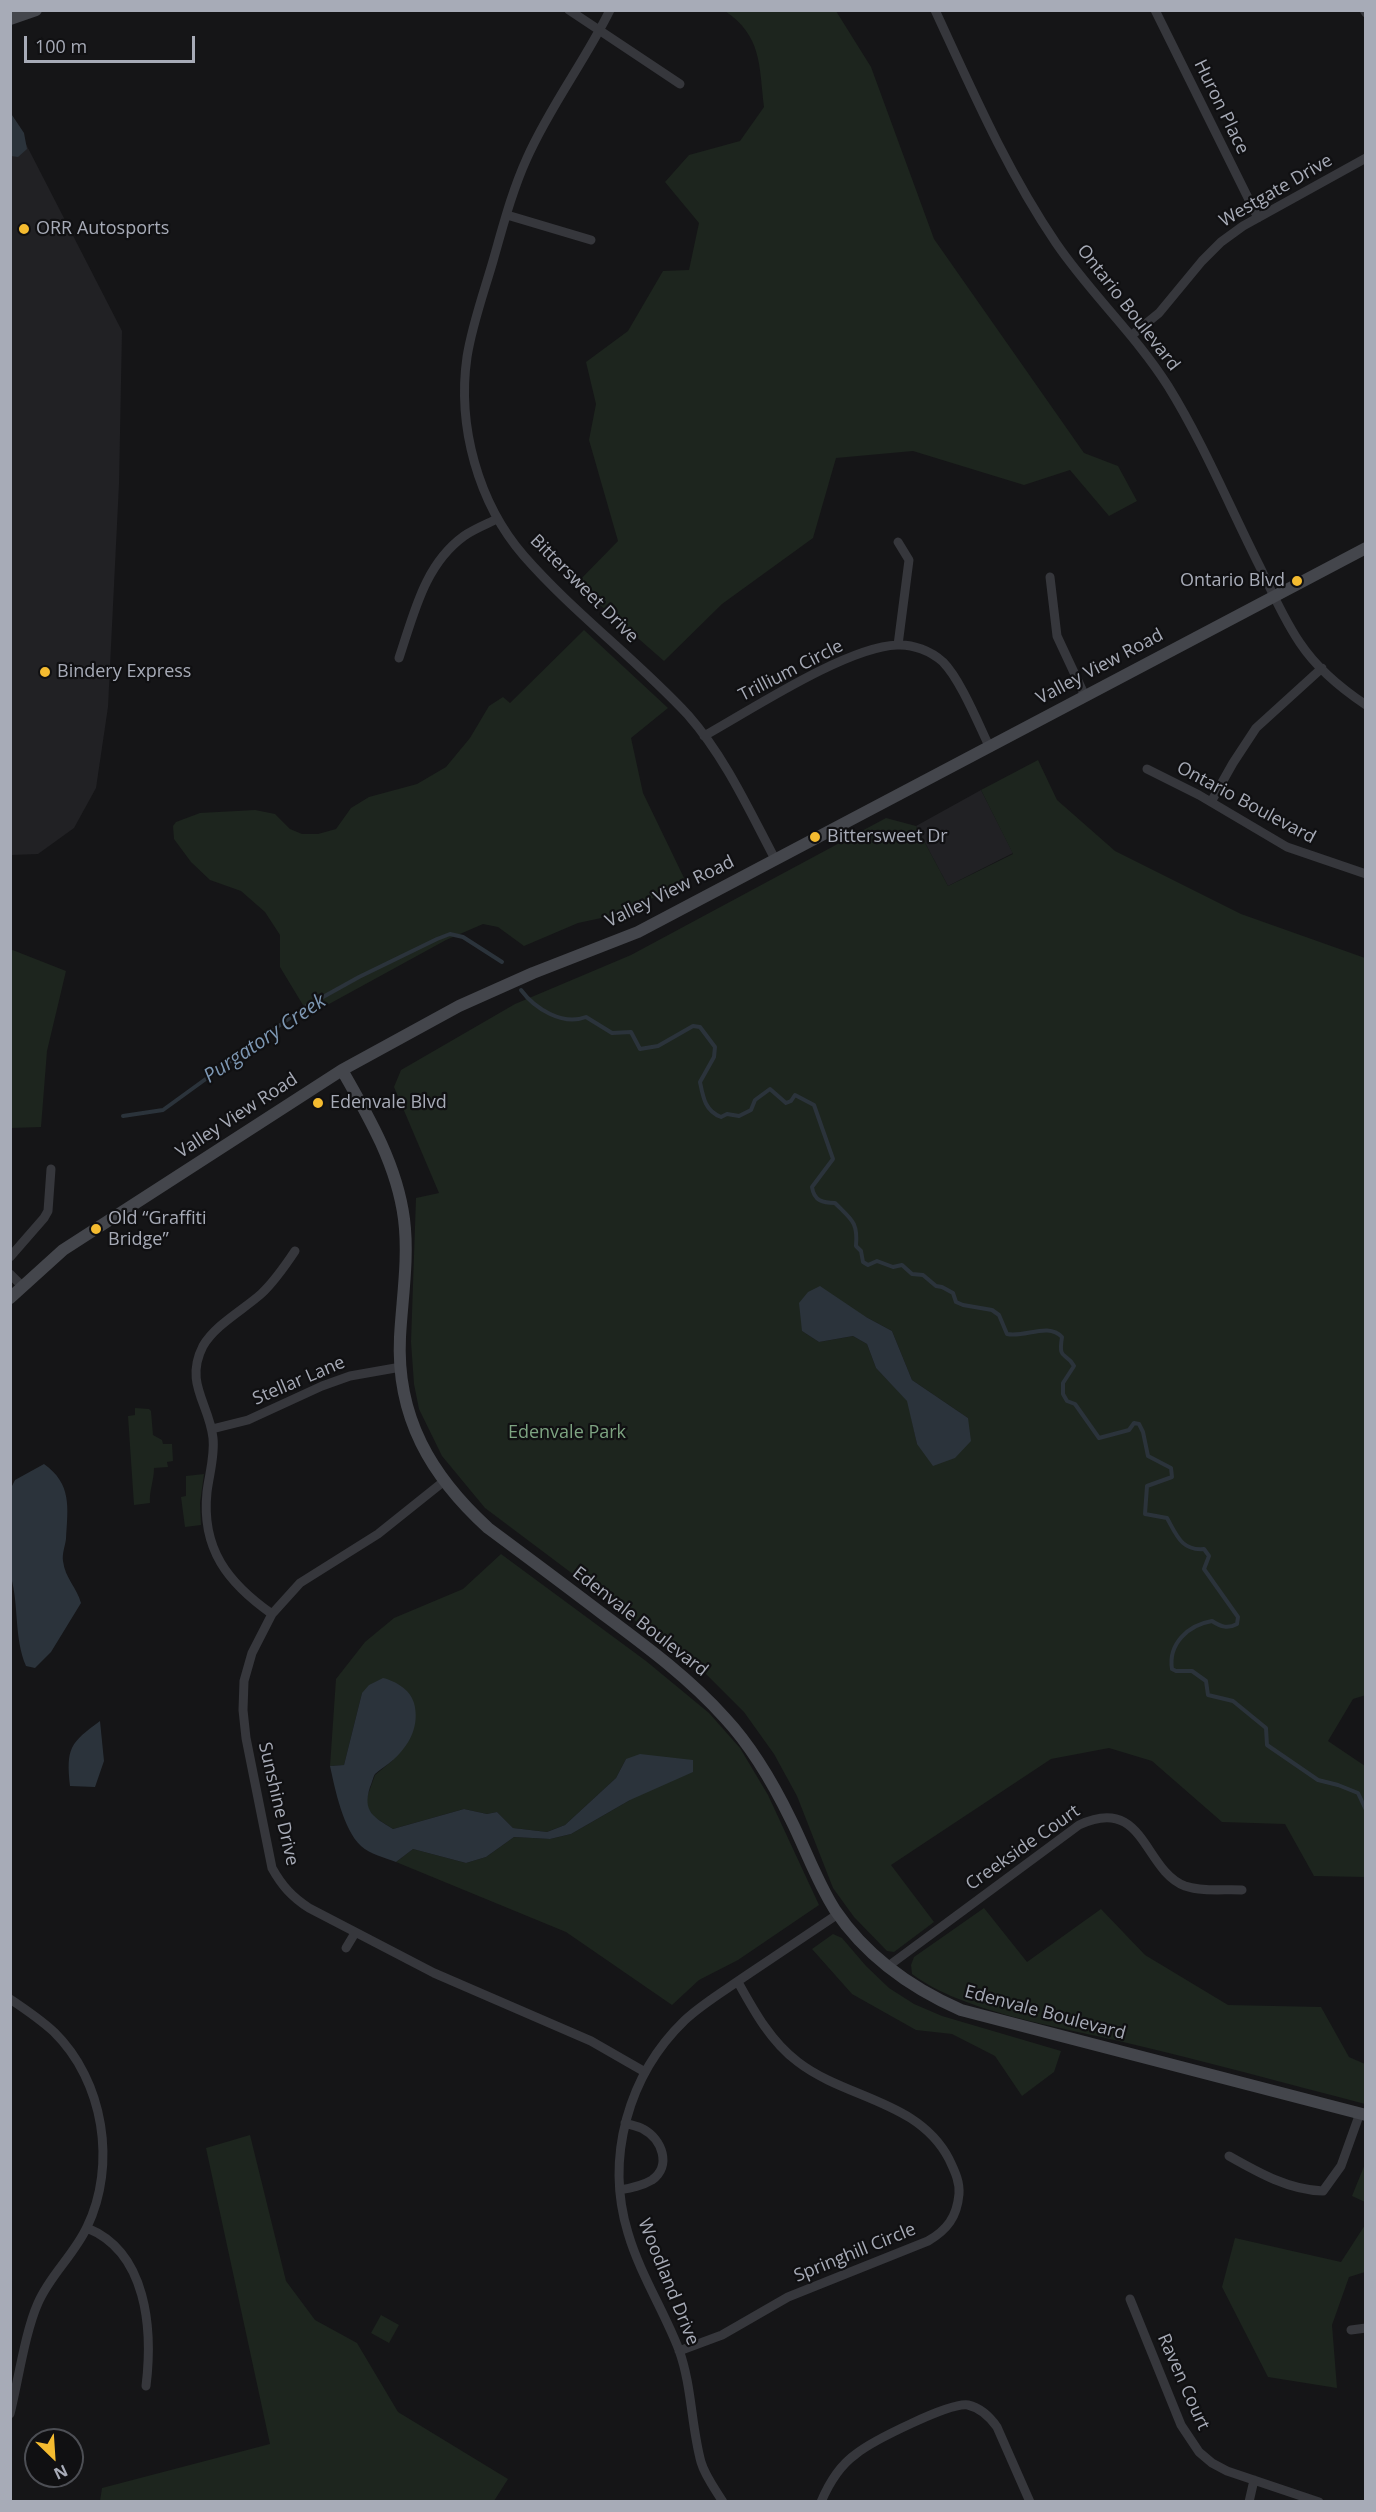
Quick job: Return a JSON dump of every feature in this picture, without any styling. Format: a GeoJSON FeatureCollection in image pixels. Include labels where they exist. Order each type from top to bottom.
{"type":"FeatureCollection","features":[{"type":"Feature","properties":{"kind":"street"},"geometry":{"type":"LineString","coordinates":[[10,19],[36,10]]}},
{"type":"Feature","properties":{"kind":"street"},"geometry":{"type":"LineString","coordinates":[[568,10],[680,84]]}},
{"type":"Feature","properties":{"kind":"street","name":"Bittersweet Drive"},"geometry":{"type":"LineString","coordinates":[[610,10],[527,157],[507,215],[467,356],[465,392],[467,427],[474,461],[497,519],[523,555],[689,717],[704,736],[738,790],[775,859]]}},
{"type":"Feature","properties":{"kind":"street","name":"Ontario Boulevard"},"geometry":{"type":"LineString","coordinates":[[935,10],[995,137],[1024,192],[1057,244],[1095,294],[1132,335],[1167,385],[1300,644],[1322,668],[1365,705]]}},
{"type":"Feature","properties":{"kind":"street","name":"Huron Place"},"geometry":{"type":"LineString","coordinates":[[1155,10],[1258,218]]}},
{"type":"Feature","properties":{"kind":"street","name":"Westgate Drive"},"geometry":{"type":"LineString","coordinates":[[1132,335],[1159,313],[1202,261],[1221,242],[1258,218],[1365,158]]}},
{"type":"Feature","properties":{"kind":"street"},"geometry":{"type":"LineString","coordinates":[[507,215],[591,240]]}},
{"type":"Feature","properties":{"kind":"street"},"geometry":{"type":"LineString","coordinates":[[399,658],[421,593],[439,560],[466,535],[497,519]]}},
{"type":"Feature","properties":{"kind":"street"},"geometry":{"type":"LineString","coordinates":[[897,542],[909,560],[898,645]]}},
{"type":"Feature","properties":{"kind":"street","name":"Valley View Road"},"geometry":{"type":"LineString","coordinates":[[10,1298],[63,1250],[342,1070],[459,1006],[533,973],[638,932],[1365,548]]}},
{"type":"Feature","properties":{"kind":"street"},"geometry":{"type":"LineString","coordinates":[[1050,577],[1057,636],[1085,696]]}},
{"type":"Feature","properties":{"kind":"street","name":"Trillium Circle"},"geometry":{"type":"LineString","coordinates":[[704,736],[838,663],[872,650],[898,645],[917,647],[931,653],[944,663],[953,675],[989,746]]}},
{"type":"Feature","properties":{"kind":"street"},"geometry":{"type":"LineString","coordinates":[[1211,802],[1256,728],[1322,668]]}},
{"type":"Feature","properties":{"kind":"street","name":"Ontario Boulevard"},"geometry":{"type":"LineString","coordinates":[[1147,770],[1211,802],[1287,847],[1365,874]]}},
{"type":"Feature","properties":{"kind":"street","name":"Edenvale Boulevard"},"geometry":{"type":"LineString","coordinates":[[342,1070],[385,1151],[398,1185],[405,1223],[401,1366],[412,1421],[422,1445],[443,1482],[488,1528],[666,1661],[726,1719],[752,1750],[774,1785],[818,1879],[838,1914],[887,1968],[935,1999],[986,2018],[1363,2114]]}},
{"type":"Feature","properties":{"kind":"street"},"geometry":{"type":"LineString","coordinates":[[10,1257],[48,1211],[51,1169]]}},
{"type":"Feature","properties":{"kind":"street"},"geometry":{"type":"LineString","coordinates":[[272,1614],[239,1589],[225,1572],[208,1532],[206,1510],[212,1462],[212,1430],[196,1386],[195,1372],[201,1350],[214,1333],[262,1293],[295,1251]]}},
{"type":"Feature","properties":{"kind":"street"},"geometry":{"type":"LineString","coordinates":[[10,1274],[22,1286]]}},
{"type":"Feature","properties":{"kind":"street","name":"Stellar Lane"},"geometry":{"type":"LineString","coordinates":[[212,1430],[249,1420],[322,1386],[350,1376],[401,1366]]}},
{"type":"Feature","properties":{"kind":"street","name":"Sunshine Drive"},"geometry":{"type":"LineString","coordinates":[[443,1482],[378,1534],[300,1583],[272,1614],[252,1653],[244,1681],[243,1710],[246,1738],[272,1868],[281,1884],[294,1898],[355,1933],[434,1973],[591,2041],[645,2072]]}},
{"type":"Feature","properties":{"kind":"street","name":"Creekside Court"},"geometry":{"type":"LineString","coordinates":[[887,1968],[1070,1832],[1091,1819],[1104,1817],[1128,1825],[1138,1834],[1169,1874],[1185,1886],[1242,1890]]}},
{"type":"Feature","properties":{"kind":"street","name":"Woodland Drive"},"geometry":{"type":"LineString","coordinates":[[723,2502],[701,2464],[687,2376],[679,2351],[628,2234],[620,2190],[619,2168],[630,2102],[645,2072],[663,2045],[686,2020],[838,1914]]}},
{"type":"Feature","properties":{"kind":"street"},"geometry":{"type":"LineString","coordinates":[[346,1948],[355,1933]]}},
{"type":"Feature","properties":{"kind":"street","name":"Springhill Circle"},"geometry":{"type":"LineString","coordinates":[[679,2351],[722,2335],[788,2297],[928,2241],[942,2233],[952,2220],[958,2204],[959,2188],[955,2172],[944,2150],[929,2132],[890,2105],[821,2078],[796,2061],[775,2040],[757,2016],[738,1982]]}},
{"type":"Feature","properties":{"kind":"street"},"geometry":{"type":"LineString","coordinates":[[10,1999],[54,2033],[73,2056],[87,2080],[97,2107],[102,2135],[103,2164],[99,2193],[87,2228],[78,2245],[46,2286],[36,2306],[10,2414]]}},
{"type":"Feature","properties":{"kind":"street"},"geometry":{"type":"LineString","coordinates":[[1229,2156],[1262,2175],[1307,2191],[1323,2191],[1341,2166],[1363,2114]]}},
{"type":"Feature","properties":{"kind":"street"},"geometry":{"type":"LineString","coordinates":[[620,2190],[652,2180],[662,2169],[663,2155],[657,2140],[644,2129],[626,2123]]}},
{"type":"Feature","properties":{"kind":"street"},"geometry":{"type":"LineString","coordinates":[[87,2228],[113,2242],[133,2268],[148,2331],[149,2358],[146,2386]]}},
{"type":"Feature","properties":{"kind":"street","name":"Raven Court"},"geometry":{"type":"LineString","coordinates":[[1130,2298],[1189,2440],[1212,2463],[1319,2502]]}},
{"type":"Feature","properties":{"kind":"street"},"geometry":{"type":"LineString","coordinates":[[1351,2330],[1365,2328]]}},
{"type":"Feature","properties":{"kind":"street"},"geometry":{"type":"LineString","coordinates":[[821,2502],[829,2484],[856,2454],[944,2408],[968,2405],[990,2417],[997,2427],[1030,2502]]}},
{"type":"Feature","properties":{"kind":"street"},"geometry":{"type":"LineString","coordinates":[[1249,2502],[1254,2480]]}},
{"type":"Feature","properties":{"kind":"shaded area"},"geometry":{"type":"Polygon","coordinates":[[[10,112],[24,133],[27,149],[18,157],[11,156],[10,112]]]}},
{"type":"Feature","properties":{"kind":"shaded area"},"geometry":{"type":"Polygon","coordinates":[[[10,113],[122,331],[119,484],[108,707],[96,788],[74,828],[38,854],[11,855],[10,113]]]}},
{"type":"Feature","properties":{"kind":"shaded area"},"geometry":{"type":"Polygon","coordinates":[[[981,790],[1013,853],[948,886],[916,826],[981,790]]]}},
{"type":"Feature","properties":{"kind":"shaded area"},"geometry":{"type":"Polygon","coordinates":[[[820,1286],[866,1317],[892,1331],[912,1380],[968,1418],[971,1441],[955,1458],[933,1466],[917,1444],[907,1401],[876,1368],[867,1344],[853,1336],[819,1342],[802,1331],[799,1303],[808,1292],[820,1286]]]}},
{"type":"Feature","properties":{"kind":"shaded area"},"geometry":{"type":"Polygon","coordinates":[[[44,1464],[60,1480],[64,1488],[67,1517],[63,1561],[66,1573],[81,1603],[51,1652],[35,1668],[26,1666],[18,1633],[11,1577],[11,1488],[15,1480],[44,1464]]]}},
{"type":"Feature","properties":{"kind":"shaded area"},"geometry":{"type":"Polygon","coordinates":[[[383,1678],[406,1690],[412,1698],[416,1711],[416,1719],[409,1741],[391,1762],[375,1774],[368,1795],[371,1813],[393,1829],[464,1809],[487,1814],[497,1812],[513,1828],[547,1832],[565,1825],[616,1778],[626,1759],[640,1754],[693,1760],[693,1772],[630,1800],[571,1834],[550,1839],[514,1837],[486,1857],[466,1863],[413,1849],[396,1862],[368,1851],[355,1839],[341,1808],[330,1766],[344,1765],[362,1693],[369,1685],[383,1678]]]}},
{"type":"Feature","properties":{"kind":"shaded area"},"geometry":{"type":"Polygon","coordinates":[[[100,1721],[104,1761],[95,1787],[70,1786],[69,1763],[72,1748],[82,1735],[100,1721]]]}},
{"type":"Feature","properties":{"kind":"green space"},"geometry":{"type":"Polygon","coordinates":[[[725,11],[836,11],[871,67],[934,239],[1084,453],[1118,466],[1137,501],[1109,516],[1070,470],[1024,485],[913,451],[836,458],[813,538],[722,604],[664,661],[576,584],[618,541],[589,440],[596,404],[586,362],[628,331],[663,271],[689,270],[699,223],[665,182],[689,155],[740,141],[764,107],[759,65],[752,41],[737,21],[725,11]]]}},
{"type":"Feature","properties":{"kind":"green space"},"geometry":{"type":"Polygon","coordinates":[[[584,630],[668,708],[631,738],[643,793],[686,882],[620,914],[578,923],[524,946],[498,927],[483,924],[446,940],[309,1015],[280,967],[280,935],[265,912],[241,891],[210,880],[191,862],[174,839],[173,826],[176,822],[200,813],[255,810],[275,814],[290,829],[302,834],[318,834],[336,829],[351,808],[369,797],[417,784],[446,767],[470,738],[489,706],[503,697],[510,703],[584,630]]]}},
{"type":"Feature","properties":{"kind":"green space","name":"Edenvale Park"},"geometry":{"type":"Polygon","coordinates":[[[1038,760],[1057,800],[1115,851],[1241,914],[1365,958],[1366,1695],[1353,1699],[1328,1741],[1365,1766],[1365,1877],[1314,1876],[1285,1824],[1222,1822],[1152,1761],[1109,1748],[1051,1759],[891,1865],[934,1922],[894,1952],[887,1951],[854,1917],[833,1888],[797,1796],[774,1754],[744,1712],[706,1674],[485,1508],[442,1456],[419,1409],[414,1384],[411,1342],[416,1198],[439,1193],[394,1087],[401,1070],[515,1004],[631,955],[886,818],[916,826],[948,886],[1013,854],[981,790],[1038,760]],[[866,1317],[802,1331],[819,1342],[853,1336],[867,1344],[876,1368],[908,1401],[917,1444],[968,1418],[912,1380],[892,1331],[866,1317]]]}},
{"type":"Feature","properties":{"kind":"green space"},"geometry":{"type":"Polygon","coordinates":[[[10,949],[66,971],[47,1051],[41,1127],[11,1128],[10,949]]]}},
{"type":"Feature","properties":{"kind":"green space"},"geometry":{"type":"Polygon","coordinates":[[[135,1408],[151,1411],[153,1435],[162,1440],[163,1444],[172,1444],[173,1461],[167,1462],[168,1467],[154,1468],[150,1503],[134,1505],[128,1416],[135,1415],[135,1408]]]}},
{"type":"Feature","properties":{"kind":"green space"},"geometry":{"type":"Polygon","coordinates":[[[204,1474],[200,1503],[201,1525],[185,1527],[181,1497],[186,1496],[186,1476],[204,1474]]]}},
{"type":"Feature","properties":{"kind":"green space"},"geometry":{"type":"Polygon","coordinates":[[[501,1554],[646,1661],[709,1713],[740,1748],[768,1795],[819,1905],[738,1960],[699,1980],[672,2005],[566,1932],[396,1862],[413,1849],[466,1863],[486,1857],[514,1837],[550,1839],[571,1834],[630,1800],[626,1759],[616,1778],[565,1825],[547,1832],[513,1828],[497,1812],[487,1814],[464,1809],[393,1829],[374,1817],[367,1807],[367,1797],[375,1775],[393,1760],[362,1693],[344,1765],[330,1766],[336,1679],[365,1642],[394,1618],[463,1589],[501,1554]]]}},
{"type":"Feature","properties":{"kind":"green space"},"geometry":{"type":"Polygon","coordinates":[[[984,1908],[1027,1962],[1101,1909],[1145,1955],[1228,2005],[1321,2007],[1349,2057],[1365,2064],[1365,2104],[1184,2057],[1013,2017],[957,1999],[912,1974],[911,1965],[914,1957],[984,1908]]]}},
{"type":"Feature","properties":{"kind":"green space"},"geometry":{"type":"Polygon","coordinates":[[[833,1934],[842,1938],[889,1988],[914,2004],[942,2016],[1061,2051],[1054,2072],[1022,2096],[995,2056],[952,2034],[916,2030],[852,1994],[812,1949],[833,1934]]]}},
{"type":"Feature","properties":{"kind":"green space"},"geometry":{"type":"Polygon","coordinates":[[[250,2135],[286,2281],[315,2320],[357,2343],[398,2412],[508,2479],[494,2501],[100,2501],[102,2488],[270,2444],[206,2148],[250,2135]]]}},
{"type":"Feature","properties":{"kind":"green space"},"geometry":{"type":"Polygon","coordinates":[[[1365,2164],[1365,2202],[1352,2196],[1365,2164]]]}},
{"type":"Feature","properties":{"kind":"green space"},"geometry":{"type":"Polygon","coordinates":[[[1365,2225],[1365,2272],[1349,2277],[1332,2325],[1337,2388],[1268,2377],[1222,2287],[1235,2238],[1341,2262],[1365,2225]]]}},
{"type":"Feature","properties":{"kind":"green space"},"geometry":{"type":"Polygon","coordinates":[[[381,2315],[399,2325],[389,2343],[371,2333],[381,2315]]]}},
{"type":"Feature","properties":{"kind":"waterway","name":"Purgatory Creek"},"geometry":{"type":"LineString","coordinates":[[123,1116],[163,1110],[305,1007],[359,977],[437,939],[450,934],[463,937],[502,962]]}},
{"type":"Feature","properties":{"kind":"waterway","name":"Purgatory Creek"},"geometry":{"type":"LineString","coordinates":[[521,990],[534,1004],[550,1014],[568,1019],[586,1017],[612,1033],[631,1032],[640,1049],[658,1046],[693,1026],[700,1027],[715,1047],[714,1057],[700,1082],[702,1093],[711,1111],[721,1117],[727,1114],[739,1116],[751,1110],[755,1100],[770,1089],[786,1103],[791,1101],[795,1095],[814,1105],[833,1159],[812,1187],[813,1192],[820,1200],[835,1203],[853,1222],[856,1246],[861,1251],[863,1262],[868,1265],[877,1261],[893,1267],[902,1265],[912,1274],[923,1275],[936,1286],[953,1293],[956,1302],[992,1310],[999,1315],[1007,1334],[1050,1331],[1062,1337],[1062,1353],[1074,1366],[1063,1383],[1063,1394],[1067,1401],[1075,1404],[1099,1438],[1129,1430],[1134,1423],[1139,1424],[1148,1456],[1171,1468],[1172,1477],[1147,1486],[1145,1514],[1167,1518],[1185,1545],[1190,1548],[1204,1549],[1209,1556],[1204,1569],[1238,1617],[1237,1624],[1228,1627],[1212,1621],[1188,1631],[1173,1652],[1172,1669],[1192,1671],[1206,1681],[1208,1695],[1233,1701],[1266,1728],[1267,1745],[1318,1780],[1358,1793],[1366,1810]]}},
{"type":"Feature","properties":{"kind":"place","name":"ORR Autosports"},"geometry":{"type":"Point","coordinates":[24,229]}},
{"type":"Feature","properties":{"kind":"place","name":"Ontario Blvd"},"geometry":{"type":"Point","coordinates":[1297,581]}},
{"type":"Feature","properties":{"kind":"place","name":"Bindery Express"},"geometry":{"type":"Point","coordinates":[45,672]}},
{"type":"Feature","properties":{"kind":"place","name":"Bittersweet Dr"},"geometry":{"type":"Point","coordinates":[815,837]}},
{"type":"Feature","properties":{"kind":"place","name":"Edenvale Blvd"},"geometry":{"type":"Point","coordinates":[318,1103]}},
{"type":"Feature","properties":{"kind":"place","name":"Old “Graffiti Bridge”"},"geometry":{"type":"Point","coordinates":[96,1229]}}]}
